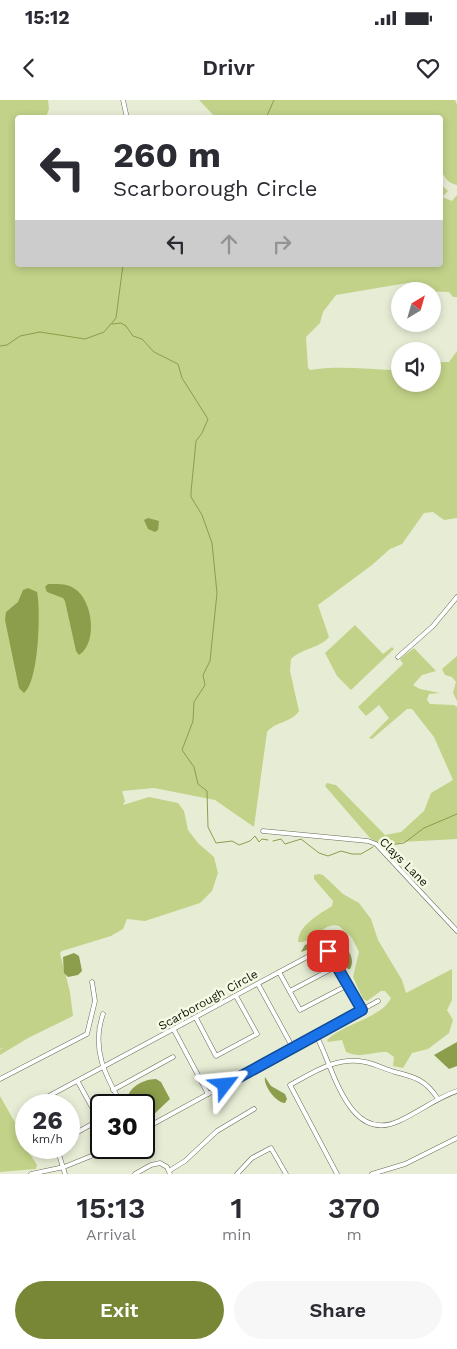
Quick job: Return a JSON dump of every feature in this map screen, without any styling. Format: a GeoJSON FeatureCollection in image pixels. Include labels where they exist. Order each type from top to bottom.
{"type":"FeatureCollection","features":[{"type":"Feature","properties":{"kind":"street"},"geometry":{"type":"LineString","coordinates":[[123,100],[126,115]]}},
{"type":"Feature","properties":{"kind":"street"},"geometry":{"type":"LineString","coordinates":[[398,657],[433,626],[457,597]]}},
{"type":"Feature","properties":{"kind":"street","name":"Clays Lane"},"geometry":{"type":"LineString","coordinates":[[262,831],[372,843],[457,931]]}},
{"type":"Feature","properties":{"kind":"street","name":"Scarborough Circle"},"geometry":{"type":"LineString","coordinates":[[54,1094],[322,950],[330,953],[362,1010]]}},
{"type":"Feature","properties":{"kind":"street"},"geometry":{"type":"LineString","coordinates":[[290,991],[338,966]]}},
{"type":"Feature","properties":{"kind":"street"},"geometry":{"type":"LineString","coordinates":[[279,972],[300,1010],[348,985]]}},
{"type":"Feature","properties":{"kind":"street"},"geometry":{"type":"LineString","coordinates":[[0,1079],[83,1037],[88,1031],[95,1001],[92,982]]}},
{"type":"Feature","properties":{"kind":"street"},"geometry":{"type":"LineString","coordinates":[[258,984],[293,1048]]}},
{"type":"Feature","properties":{"kind":"street"},"geometry":{"type":"LineString","coordinates":[[196,1018],[216,1056],[250,1038],[257,1034],[236,996]]}},
{"type":"Feature","properties":{"kind":"street"},"geometry":{"type":"LineString","coordinates":[[155,1123],[378,1001]]}},
{"type":"Feature","properties":{"kind":"street"},"geometry":{"type":"LineString","coordinates":[[103,1014],[98,1033],[98,1052],[103,1068],[115,1094]]}},
{"type":"Feature","properties":{"kind":"street"},"geometry":{"type":"LineString","coordinates":[[174,1030],[208,1094]]}},
{"type":"Feature","properties":{"kind":"street"},"geometry":{"type":"LineString","coordinates":[[88,1031],[98,1033]]}},
{"type":"Feature","properties":{"kind":"street"},"geometry":{"type":"LineString","coordinates":[[316,1035],[349,1106],[357,1116],[370,1124],[393,1124],[438,1099],[457,1091]]}},
{"type":"Feature","properties":{"kind":"street"},"geometry":{"type":"LineString","coordinates":[[113,1090],[173,1057]]}},
{"type":"Feature","properties":{"kind":"street"},"geometry":{"type":"LineString","coordinates":[[338,1174],[290,1085],[330,1065],[346,1060],[360,1061],[412,1076],[428,1085],[438,1099]]}},
{"type":"Feature","properties":{"kind":"street"},"geometry":{"type":"LineString","coordinates":[[78,1082],[99,1120],[80,1131]]}},
{"type":"Feature","properties":{"kind":"street"},"geometry":{"type":"LineString","coordinates":[[135,1174],[156,1163],[164,1165],[170,1172],[185,1161],[217,1131],[254,1109]]}},
{"type":"Feature","properties":{"kind":"street"},"geometry":{"type":"LineString","coordinates":[[372,1174],[414,1161],[457,1138]]}},
{"type":"Feature","properties":{"kind":"street"},"geometry":{"type":"LineString","coordinates":[[237,1174],[252,1158],[271,1148],[286,1174]]}},
{"type":"Feature","properties":{"kind":"street"},"geometry":{"type":"LineString","coordinates":[[31,1174],[64,1167],[90,1156]]}},
{"type":"Feature","properties":{"kind":"street"},"geometry":{"type":"LineString","coordinates":[[61,1159],[65,1174]]}},
{"type":"Feature","properties":{"kind":"shaded area"},"geometry":{"type":"Polygon","coordinates":[[[0,100],[48,100],[49,109],[47,115],[15,115],[15,267],[443,267],[443,197],[452,201],[457,195],[457,297],[453,297],[449,292],[441,292],[441,282],[391,282],[391,286],[336,295],[323,312],[320,323],[306,337],[308,368],[310,370],[343,368],[391,370],[391,392],[441,392],[441,362],[449,362],[457,351],[457,518],[444,520],[433,512],[424,513],[402,544],[390,549],[372,565],[318,605],[329,637],[321,644],[301,652],[291,659],[290,671],[299,711],[292,718],[271,728],[267,732],[254,827],[215,800],[154,788],[122,791],[125,801],[123,805],[149,797],[178,803],[184,811],[188,830],[198,843],[214,857],[218,873],[212,891],[200,903],[145,921],[127,919],[123,929],[111,936],[62,951],[60,953],[70,992],[73,1016],[28,1038],[0,1055],[0,1050],[4,1047],[0,1049],[0,100]]]}},
{"type":"Feature","properties":{"kind":"shaded area"},"geometry":{"type":"Polygon","coordinates":[[[199,100],[455,100],[457,105],[457,185],[449,182],[443,172],[443,115],[213,115],[199,100]]]}},
{"type":"Feature","properties":{"kind":"shaded area"},"geometry":{"type":"Polygon","coordinates":[[[443,187],[448,191],[443,196],[443,187]]]}},
{"type":"Feature","properties":{"kind":"shaded area"},"geometry":{"type":"Polygon","coordinates":[[[148,518],[159,521],[158,530],[155,532],[148,529],[144,520],[148,518]]]}},
{"type":"Feature","properties":{"kind":"shaded area"},"geometry":{"type":"Polygon","coordinates":[[[48,584],[62,584],[72,587],[81,595],[86,603],[91,622],[91,632],[85,649],[79,655],[76,651],[65,601],[63,598],[47,592],[45,587],[48,584]]]}},
{"type":"Feature","properties":{"kind":"shaded area"},"geometry":{"type":"Polygon","coordinates":[[[28,588],[37,592],[39,629],[33,675],[24,693],[19,688],[5,620],[6,612],[18,602],[23,590],[28,588]]]}},
{"type":"Feature","properties":{"kind":"shaded area"},"geometry":{"type":"Polygon","coordinates":[[[355,625],[383,654],[392,647],[394,649],[351,690],[337,676],[325,653],[355,625]]]}},
{"type":"Feature","properties":{"kind":"shaded area"},"geometry":{"type":"Polygon","coordinates":[[[414,648],[436,671],[422,675],[413,685],[420,689],[440,693],[429,694],[427,700],[430,704],[454,705],[457,707],[457,839],[402,842],[384,848],[370,838],[325,786],[327,783],[336,785],[385,835],[401,832],[424,811],[431,793],[453,780],[434,737],[412,709],[407,709],[372,739],[369,738],[389,718],[379,705],[366,716],[358,707],[403,664],[400,659],[414,648]]]}},
{"type":"Feature","properties":{"kind":"shaded area"},"geometry":{"type":"Polygon","coordinates":[[[457,656],[457,701],[453,693],[456,682],[452,677],[445,675],[442,669],[457,656]]]}},
{"type":"Feature","properties":{"kind":"shaded area"},"geometry":{"type":"Polygon","coordinates":[[[314,875],[323,875],[343,894],[359,903],[371,919],[378,940],[402,980],[406,993],[452,969],[452,1000],[447,1010],[453,1020],[449,1033],[428,1049],[412,1053],[403,1068],[393,1066],[394,1057],[387,1052],[362,1055],[351,1054],[346,1052],[342,1040],[328,1042],[327,1040],[334,1034],[379,1011],[391,998],[385,991],[381,991],[367,1001],[363,999],[353,977],[359,952],[352,938],[339,926],[333,925],[323,929],[308,940],[298,942],[299,936],[306,925],[332,906],[333,901],[314,879],[314,875]]]}},
{"type":"Feature","properties":{"kind":"shaded area"},"geometry":{"type":"Polygon","coordinates":[[[329,935],[337,936],[349,951],[352,960],[350,969],[348,969],[335,948],[328,942],[301,952],[305,945],[329,935]]]}},
{"type":"Feature","properties":{"kind":"shaded area"},"geometry":{"type":"Polygon","coordinates":[[[74,953],[79,956],[82,971],[78,975],[68,977],[64,973],[63,957],[74,953]]]}},
{"type":"Feature","properties":{"kind":"shaded area"},"geometry":{"type":"Polygon","coordinates":[[[457,1042],[457,1066],[449,1069],[434,1055],[457,1042]]]}},
{"type":"Feature","properties":{"kind":"shaded area"},"geometry":{"type":"Polygon","coordinates":[[[265,1077],[271,1086],[285,1094],[287,1099],[285,1103],[278,1100],[271,1093],[266,1084],[265,1077]]]}},
{"type":"Feature","properties":{"kind":"shaded area"},"geometry":{"type":"Polygon","coordinates":[[[156,1079],[161,1082],[170,1099],[155,1113],[155,1094],[129,1094],[135,1086],[156,1079]]]}},
{"type":"Feature","properties":{"kind":"shaded area"},"geometry":{"type":"Polygon","coordinates":[[[0,1096],[15,1123],[15,1159],[33,1159],[37,1165],[36,1169],[0,1172],[0,1096]]]}},
{"type":"Feature","properties":{"kind":"waterway"},"geometry":{"type":"LineString","coordinates":[[267,115],[274,100]]}},
{"type":"Feature","properties":{"kind":"waterway"},"geometry":{"type":"LineString","coordinates":[[0,346],[7,345],[20,336],[40,332],[85,339],[104,332],[116,318],[123,267]]}},
{"type":"Feature","properties":{"kind":"waterway"},"geometry":{"type":"LineString","coordinates":[[112,324],[121,323],[126,326],[133,336],[142,339],[154,352],[178,364],[182,378],[208,419],[196,441],[191,497],[202,515],[212,543],[217,593],[210,661],[203,675],[205,685],[194,702],[193,721],[182,750],[194,767],[198,784],[207,791],[208,827],[216,843],[232,841],[239,845],[250,841],[255,836],[259,842],[262,839],[268,840]]}},
{"type":"Feature","properties":{"kind":"waterway"},"geometry":{"type":"LineString","coordinates":[[382,846],[404,843],[424,828],[457,814]]}},
{"type":"Feature","properties":{"kind":"waterway"},"geometry":{"type":"LineString","coordinates":[[273,841],[281,839],[285,844],[301,839],[319,853],[328,856],[341,851],[361,854],[373,847]]}},
{"type":"Feature","properties":{"kind":"route"},"geometry":{"type":"LineString","coordinates":[[225,1085],[362,1010],[328,951]]}}]}
